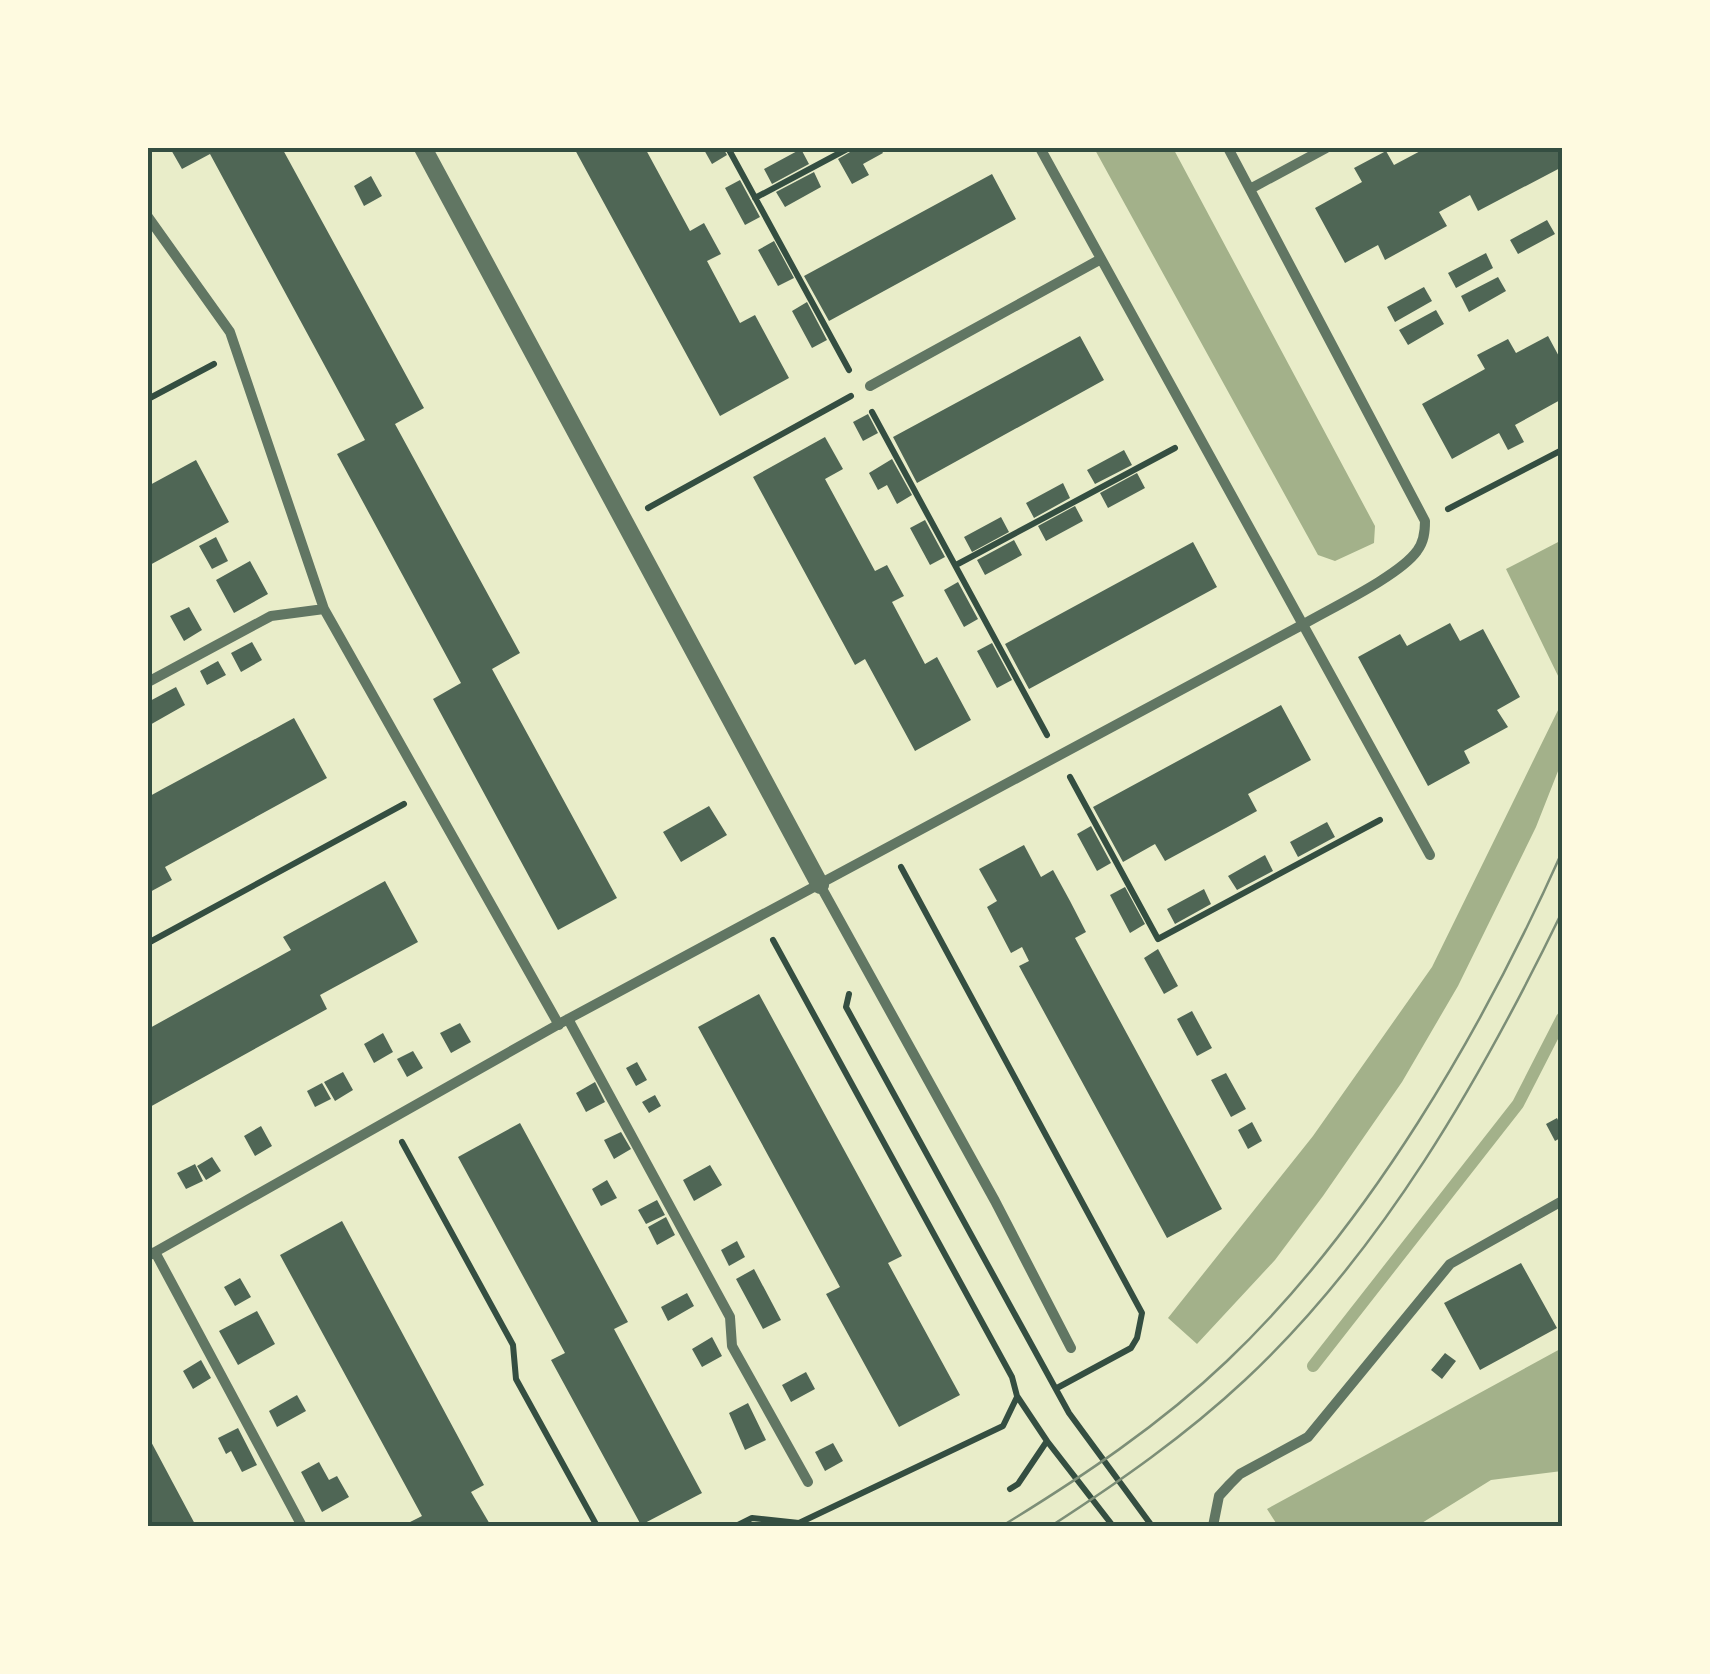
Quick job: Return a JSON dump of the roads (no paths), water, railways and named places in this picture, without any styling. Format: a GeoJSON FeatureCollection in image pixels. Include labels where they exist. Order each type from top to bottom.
{"type":"FeatureCollection","features":[{"type":"Feature","properties":{"kind":"street"},"geometry":{"type":"LineString","coordinates":[[423,148],[1071,1348]]}},
{"type":"Feature","properties":{"kind":"street"},"geometry":{"type":"LineString","coordinates":[[1040,148],[1430,855]]}},
{"type":"Feature","properties":{"kind":"street"},"geometry":{"type":"LineString","coordinates":[[302,1526],[151,1254],[564,1022],[1302,625],[1404,564],[1418,550],[1426,534],[1425,521],[1228,148]]}},
{"type":"Feature","properties":{"kind":"street"},"geometry":{"type":"LineString","coordinates":[[1250,189],[1326,148]]}},
{"type":"Feature","properties":{"kind":"street"},"geometry":{"type":"LineString","coordinates":[[148,216],[230,332],[324,609],[730,1316],[732,1346],[808,1482]]}},
{"type":"Feature","properties":{"kind":"street"},"geometry":{"type":"LineString","coordinates":[[865,388],[1101,259]]}},
{"type":"Feature","properties":{"kind":"street"},"geometry":{"type":"LineString","coordinates":[[148,682],[271,616],[324,609]]}},
{"type":"Feature","properties":{"kind":"street"},"geometry":{"type":"LineString","coordinates":[[1212,1526],[1219,1496],[1240,1474],[1308,1437],[1450,1264],[1562,1201]]}},
{"type":"Feature","properties":{"kind":"waterway"},"geometry":{"type":"LineString","coordinates":[[1313,1366],[1518,1104],[1562,1018]]}},
{"type":"Feature","properties":{"kind":"tram line"},"geometry":{"type":"LineString","coordinates":[[1002,1526],[1175,1407],[1279,1308],[1375,1187],[1418,1122],[1496,987],[1562,852]]}},
{"type":"Feature","properties":{"kind":"tram line"},"geometry":{"type":"LineString","coordinates":[[1051,1526],[1151,1458],[1222,1401],[1295,1330],[1341,1276],[1384,1220],[1462,1100],[1562,912]]}}]}
